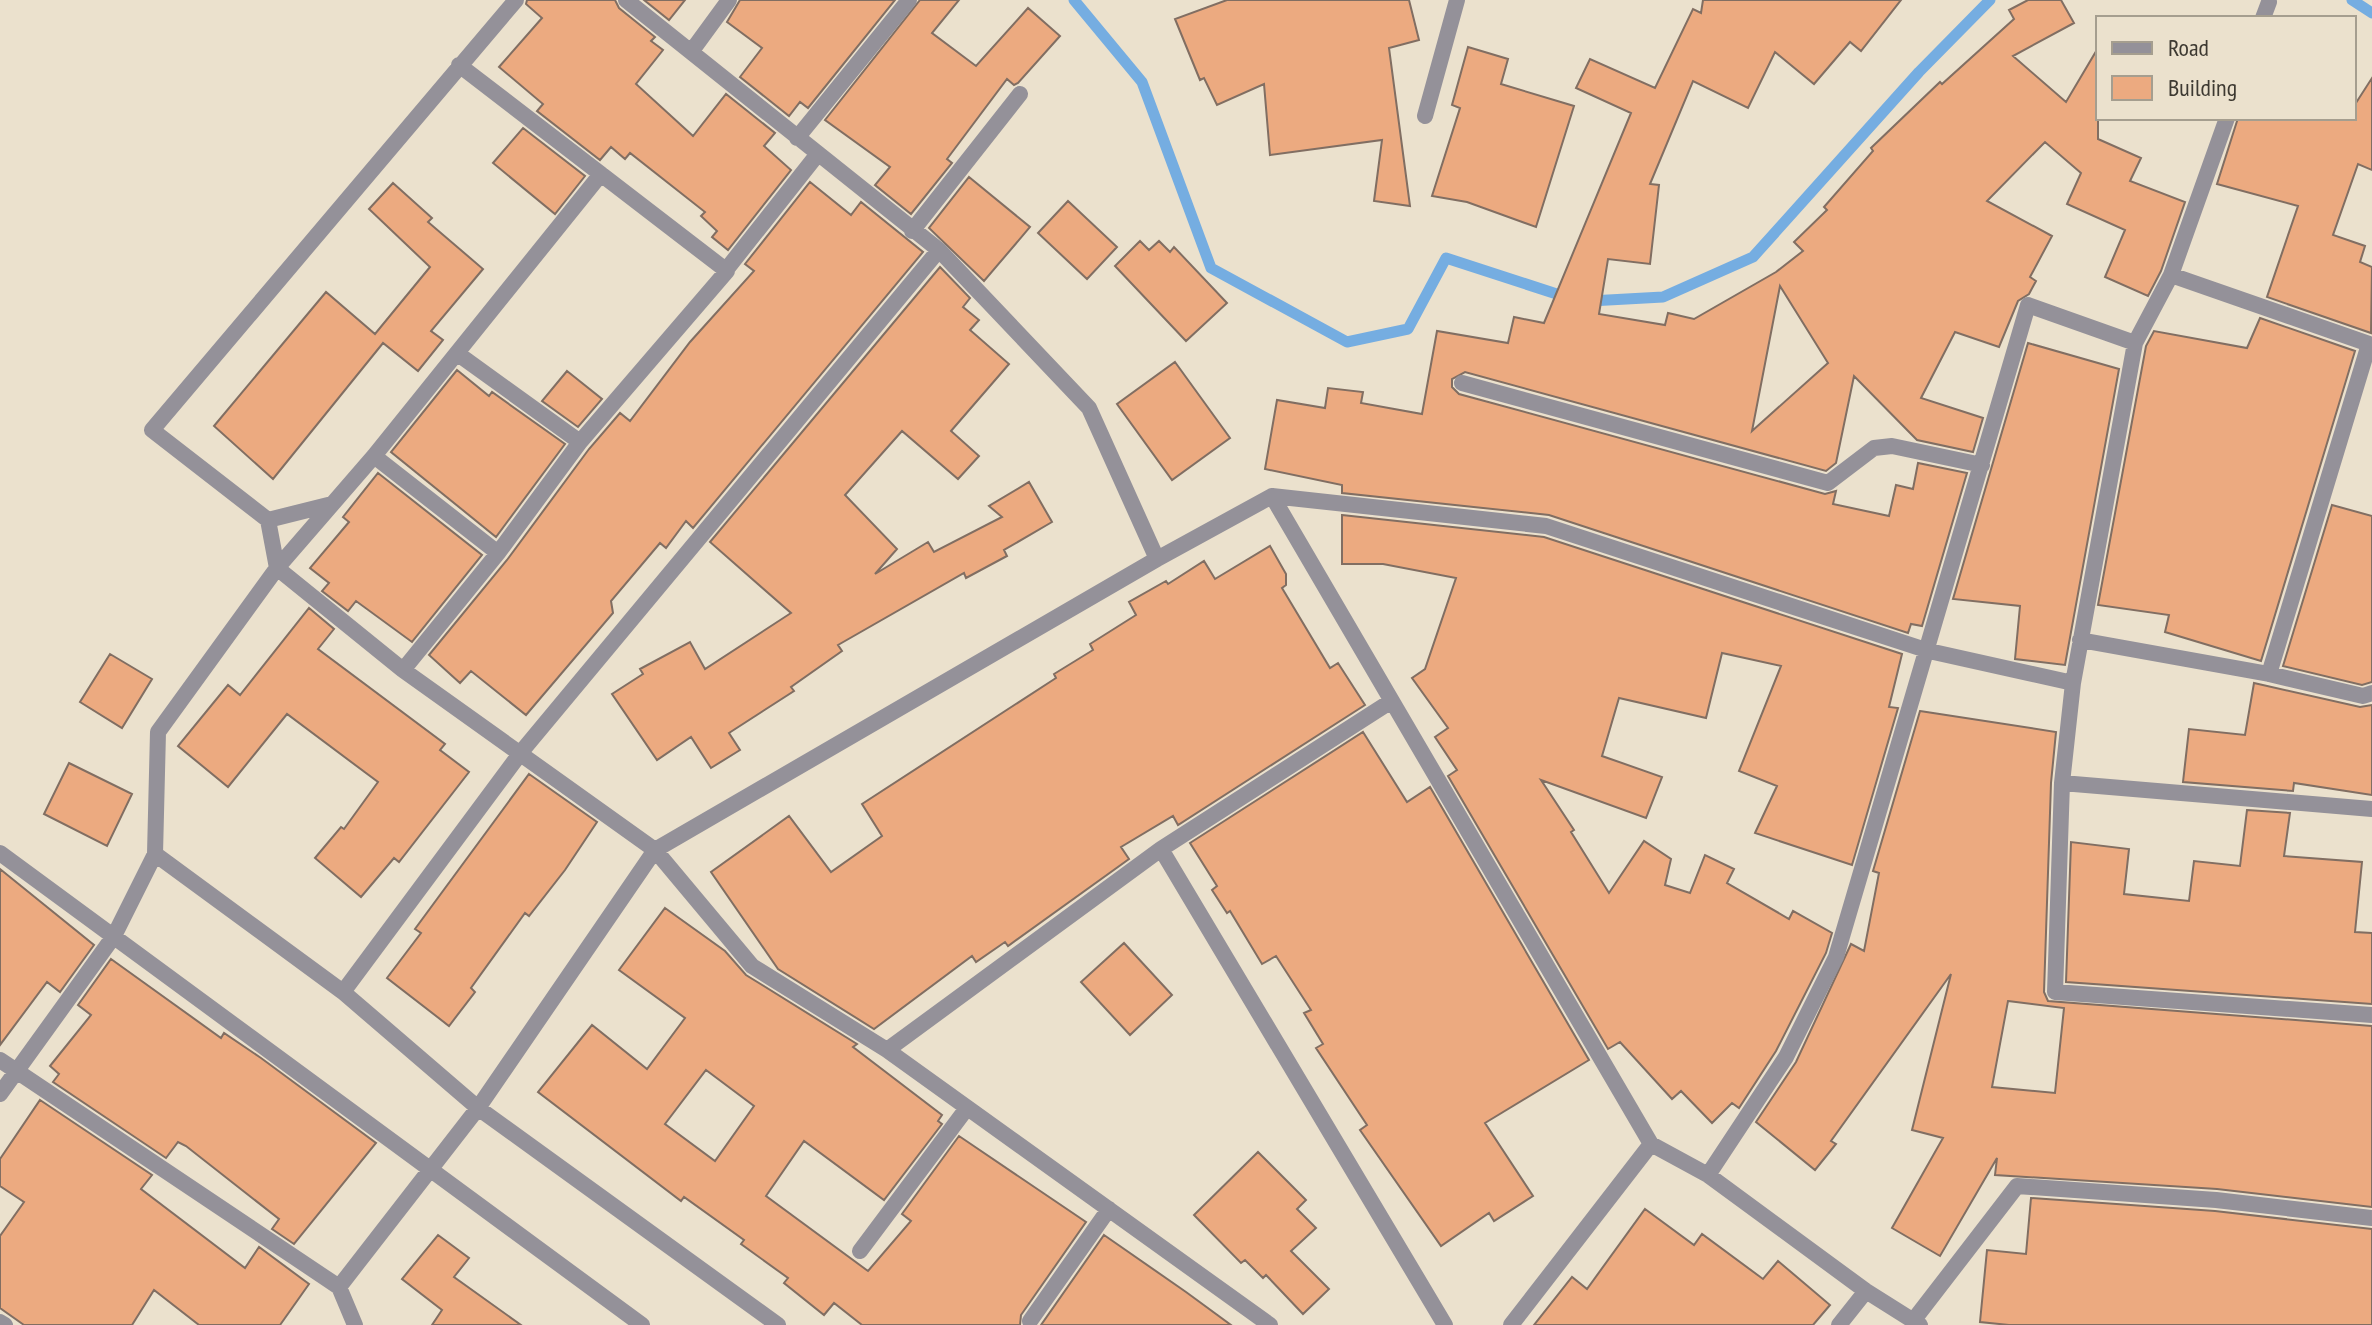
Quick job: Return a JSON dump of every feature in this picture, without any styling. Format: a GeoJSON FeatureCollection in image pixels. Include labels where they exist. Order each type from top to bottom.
{"type":"FeatureCollection","features":[{"type":"Feature","properties":{"kind":"street"},"geometry":{"type":"LineString","coordinates":[[516,0],[152,430],[268,520],[277,568],[403,670],[522,751],[655,850],[752,966],[887,1050],[1266,1324]]}},
{"type":"Feature","properties":{"kind":"street"},"geometry":{"type":"LineString","coordinates":[[626,0],[939,250],[1089,408],[1157,559]]}},
{"type":"Feature","properties":{"kind":"street"},"geometry":{"type":"LineString","coordinates":[[691,52],[729,0]]}},
{"type":"Feature","properties":{"kind":"street"},"geometry":{"type":"LineString","coordinates":[[797,138],[909,0]]}},
{"type":"Feature","properties":{"kind":"street"},"geometry":{"type":"LineString","coordinates":[[1425,116],[1457,0]]}},
{"type":"Feature","properties":{"kind":"street"},"geometry":{"type":"LineString","coordinates":[[459,65],[726,270]]}},
{"type":"Feature","properties":{"kind":"street"},"geometry":{"type":"LineString","coordinates":[[912,231],[1020,94]]}},
{"type":"Feature","properties":{"kind":"street"},"geometry":{"type":"LineString","coordinates":[[2226,120],[2171,275],[2135,343],[2073,683],[2062,783],[2055,992],[2372,1015]]}},
{"type":"Feature","properties":{"kind":"street"},"geometry":{"type":"LineString","coordinates":[[403,670],[498,553],[580,442],[726,270],[817,155]]}},
{"type":"Feature","properties":{"kind":"street"},"geometry":{"type":"LineString","coordinates":[[0,1094],[114,936],[155,854],[158,732],[277,568],[458,354],[601,174]]}},
{"type":"Feature","properties":{"kind":"street"},"geometry":{"type":"LineString","coordinates":[[343,992],[522,751],[939,250]]}},
{"type":"Feature","properties":{"kind":"street"},"geometry":{"type":"LineString","coordinates":[[2171,275],[2370,344],[2269,674]]}},
{"type":"Feature","properties":{"kind":"street"},"geometry":{"type":"LineString","coordinates":[[1708,1175],[1786,1057],[1836,957],[1929,651],[2028,305],[2135,343]]}},
{"type":"Feature","properties":{"kind":"street"},"geometry":{"type":"LineString","coordinates":[[458,354],[580,442]]}},
{"type":"Feature","properties":{"kind":"street"},"geometry":{"type":"LineString","coordinates":[[1462,383],[1828,483],[1874,448],[1892,446],[1982,465]]}},
{"type":"Feature","properties":{"kind":"street"},"geometry":{"type":"LineString","coordinates":[[374,456],[498,553]]}},
{"type":"Feature","properties":{"kind":"street"},"geometry":{"type":"LineString","coordinates":[[1272,496],[1651,1144],[1708,1175],[1866,1291],[1916,1323],[2017,1186],[2216,1200],[2372,1218]]}},
{"type":"Feature","properties":{"kind":"street"},"geometry":{"type":"LineString","coordinates":[[339,1287],[478,1108],[655,850],[1157,559],[1272,496],[1546,526],[1929,651],[2073,683]]}},
{"type":"Feature","properties":{"kind":"street"},"geometry":{"type":"LineString","coordinates":[[268,520],[332,504]]}},
{"type":"Feature","properties":{"kind":"street"},"geometry":{"type":"LineString","coordinates":[[2080,640],[2269,674],[2363,696],[2372,693]]}},
{"type":"Feature","properties":{"kind":"street"},"geometry":{"type":"LineString","coordinates":[[887,1050],[1161,849],[1390,702]]}},
{"type":"Feature","properties":{"kind":"street"},"geometry":{"type":"LineString","coordinates":[[2062,783],[2372,809]]}},
{"type":"Feature","properties":{"kind":"street"},"geometry":{"type":"LineString","coordinates":[[1161,849],[1445,1325]]}},
{"type":"Feature","properties":{"kind":"street"},"geometry":{"type":"LineString","coordinates":[[0,853],[642,1325]]}},
{"type":"Feature","properties":{"kind":"street"},"geometry":{"type":"LineString","coordinates":[[155,854],[343,992],[478,1108],[778,1325]]}},
{"type":"Feature","properties":{"kind":"street"},"geometry":{"type":"LineString","coordinates":[[0,1060],[339,1287],[355,1325]]}},
{"type":"Feature","properties":{"kind":"street"},"geometry":{"type":"LineString","coordinates":[[860,1251],[967,1108]]}},
{"type":"Feature","properties":{"kind":"street"},"geometry":{"type":"LineString","coordinates":[[1511,1325],[1651,1144]]}},
{"type":"Feature","properties":{"kind":"street"},"geometry":{"type":"LineString","coordinates":[[1030,1321],[1109,1209]]}},
{"type":"Feature","properties":{"kind":"street"},"geometry":{"type":"LineString","coordinates":[[1839,1325],[1866,1291]]}},
{"type":"Feature","properties":{"kind":"building"},"geometry":{"type":"Polygon","coordinates":[[[527,0],[615,0],[619,8],[655,37],[651,41],[663,50],[636,84],[693,136],[726,94],[775,133],[764,146],[791,170],[728,250],[712,237],[717,231],[701,216],[705,212],[630,153],[625,159],[611,147],[600,160],[537,111],[543,104],[499,67],[542,18],[526,4],[527,0]]]}},
{"type":"Feature","properties":{"kind":"building"},"geometry":{"type":"Polygon","coordinates":[[[644,0],[685,0],[669,20],[644,0]]]}},
{"type":"Feature","properties":{"kind":"building"},"geometry":{"type":"Polygon","coordinates":[[[740,0],[895,0],[808,108],[800,102],[789,116],[740,77],[762,48],[727,22],[740,0]]]}},
{"type":"Feature","properties":{"kind":"building"},"geometry":{"type":"Polygon","coordinates":[[[920,0],[959,0],[932,33],[976,66],[1028,8],[1060,36],[1018,83],[1014,85],[1007,79],[947,159],[952,163],[911,214],[875,185],[890,167],[825,120],[920,0]]]}},
{"type":"Feature","properties":{"kind":"building"},"geometry":{"type":"Polygon","coordinates":[[[1227,0],[1409,0],[1419,40],[1389,48],[1410,206],[1374,201],[1382,140],[1270,155],[1264,84],[1217,105],[1204,78],[1200,80],[1175,19],[1227,0]]]}},
{"type":"Feature","properties":{"kind":"building"},"geometry":{"type":"Polygon","coordinates":[[[1703,0],[1901,0],[1861,51],[1850,42],[1814,84],[1775,52],[1748,108],[1693,81],[1650,184],[1659,185],[1650,264],[1608,259],[1599,314],[1665,325],[1668,313],[1694,319],[1776,272],[1803,251],[1794,242],[1827,210],[1824,207],[1873,151],[1871,148],[1940,82],[1942,84],[2014,19],[2009,10],[2028,0],[2061,0],[2074,23],[2013,56],[2066,102],[2096,51],[2098,139],[2141,158],[2130,181],[2185,202],[2161,271],[2148,296],[2105,277],[2125,230],[2067,204],[2081,173],[2045,142],[1987,201],[2052,236],[2030,277],[2036,281],[2029,294],[2018,301],[1999,347],[1955,332],[1921,398],[1983,418],[1973,452],[1917,440],[1854,376],[1836,463],[1826,471],[1465,372],[1452,379],[1452,387],[1459,394],[1825,494],[1836,491],[1833,504],[1889,516],[1896,485],[1913,489],[1918,463],[1967,473],[1922,626],[1911,624],[1908,633],[1549,515],[1342,493],[1342,485],[1265,469],[1277,400],[1325,408],[1328,388],[1363,392],[1361,403],[1422,414],[1437,331],[1508,343],[1514,317],[1544,323],[1631,113],[1576,88],[1590,59],[1655,88],[1693,9],[1701,13],[1703,0]],[[1780,286],[1752,431],[1828,363],[1780,286]]]}},
{"type":"Feature","properties":{"kind":"building"},"geometry":{"type":"Polygon","coordinates":[[[1468,47],[1508,59],[1501,84],[1574,106],[1536,227],[1467,202],[1432,196],[1460,108],[1452,105],[1468,47]]]}},
{"type":"Feature","properties":{"kind":"building"},"geometry":{"type":"Polygon","coordinates":[[[2372,78],[2372,170],[2358,164],[2333,235],[2365,246],[2360,262],[2372,267],[2371,333],[2267,297],[2298,206],[2217,184],[2237,120],[2356,120],[2356,103],[2372,78]]]}},
{"type":"Feature","properties":{"kind":"building"},"geometry":{"type":"Polygon","coordinates":[[[523,128],[585,176],[555,214],[493,163],[523,128]]]}},
{"type":"Feature","properties":{"kind":"building"},"geometry":{"type":"Polygon","coordinates":[[[969,177],[1030,227],[984,281],[929,228],[969,177]]]}},
{"type":"Feature","properties":{"kind":"building"},"geometry":{"type":"Polygon","coordinates":[[[810,182],[851,215],[861,202],[923,252],[693,528],[686,521],[666,548],[660,543],[611,601],[613,613],[526,715],[471,671],[460,683],[429,655],[507,560],[589,449],[620,413],[630,421],[690,342],[754,271],[745,264],[810,182]]]}},
{"type":"Feature","properties":{"kind":"building"},"geometry":{"type":"Polygon","coordinates":[[[393,183],[432,218],[428,222],[483,269],[431,331],[443,340],[418,371],[383,343],[273,479],[214,426],[326,292],[375,334],[430,267],[369,209],[393,183]]]}},
{"type":"Feature","properties":{"kind":"building"},"geometry":{"type":"Polygon","coordinates":[[[1068,201],[1117,247],[1087,279],[1038,233],[1068,201]]]}},
{"type":"Feature","properties":{"kind":"building"},"geometry":{"type":"Polygon","coordinates":[[[1140,241],[1149,250],[1159,241],[1170,252],[1174,247],[1227,303],[1186,341],[1115,266],[1140,241]]]}},
{"type":"Feature","properties":{"kind":"building"},"geometry":{"type":"Polygon","coordinates":[[[940,267],[970,298],[963,307],[979,320],[970,330],[1009,364],[951,431],[979,456],[958,479],[902,431],[845,495],[897,549],[875,574],[928,542],[934,552],[1002,517],[989,506],[1029,482],[1052,522],[1004,550],[1007,556],[966,578],[964,573],[838,645],[842,651],[791,687],[794,691],[729,733],[740,750],[711,768],[691,737],[657,760],[612,694],[643,674],[640,669],[690,642],[705,669],[791,613],[710,542],[940,267]]]}},
{"type":"Feature","properties":{"kind":"building"},"geometry":{"type":"Polygon","coordinates":[[[2260,318],[2355,351],[2261,661],[2165,632],[2169,615],[2098,605],[2146,346],[2154,331],[2247,348],[2260,318]]]}},
{"type":"Feature","properties":{"kind":"building"},"geometry":{"type":"Polygon","coordinates":[[[2028,343],[2119,369],[2065,665],[2015,659],[2020,606],[1953,599],[2028,343]]]}},
{"type":"Feature","properties":{"kind":"building"},"geometry":{"type":"Polygon","coordinates":[[[1175,362],[1230,438],[1172,480],[1117,404],[1175,362]]]}},
{"type":"Feature","properties":{"kind":"building"},"geometry":{"type":"Polygon","coordinates":[[[457,370],[489,396],[492,392],[565,444],[496,537],[391,452],[457,370]]]}},
{"type":"Feature","properties":{"kind":"building"},"geometry":{"type":"Polygon","coordinates":[[[567,371],[602,399],[578,427],[542,401],[567,371]]]}},
{"type":"Feature","properties":{"kind":"building"},"geometry":{"type":"Polygon","coordinates":[[[378,473],[482,555],[412,642],[356,601],[348,611],[322,591],[329,583],[310,568],[349,522],[343,517],[378,473]]]}},
{"type":"Feature","properties":{"kind":"building"},"geometry":{"type":"Polygon","coordinates":[[[2332,505],[2372,516],[2372,682],[2362,685],[2283,666],[2332,505]]]}},
{"type":"Feature","properties":{"kind":"building"},"geometry":{"type":"Polygon","coordinates":[[[1342,515],[1544,537],[1902,654],[1889,707],[1898,708],[1852,865],[1755,833],[1777,786],[1739,771],[1781,666],[1722,653],[1706,718],[1619,698],[1602,756],[1662,777],[1646,818],[1541,780],[1574,830],[1571,832],[1609,893],[1644,841],[1671,859],[1665,885],[1690,893],[1705,855],[1734,869],[1727,883],[1789,919],[1793,911],[1832,933],[1826,953],[1776,1051],[1739,1108],[1732,1103],[1712,1123],[1681,1091],[1672,1099],[1620,1042],[1608,1049],[1448,776],[1457,770],[1435,737],[1448,728],[1412,678],[1425,669],[1456,578],[1383,564],[1342,564],[1342,515]]]}},
{"type":"Feature","properties":{"kind":"building"},"geometry":{"type":"Polygon","coordinates":[[[1270,546],[1286,574],[1286,585],[1282,588],[1330,668],[1338,663],[1365,705],[1178,825],[1173,816],[1121,847],[1129,859],[1008,946],[1005,942],[976,962],[972,956],[874,1029],[778,969],[711,872],[789,816],[831,872],[882,836],[862,804],[1056,678],[1054,674],[1093,650],[1090,644],[1136,615],[1129,602],[1166,581],[1168,584],[1204,561],[1215,579],[1270,546]]]}},
{"type":"Feature","properties":{"kind":"building"},"geometry":{"type":"Polygon","coordinates":[[[309,608],[334,629],[318,649],[445,744],[440,750],[469,772],[399,862],[394,858],[361,897],[315,858],[341,827],[344,829],[378,782],[287,714],[228,787],[178,746],[228,685],[240,695],[309,608]]]}},
{"type":"Feature","properties":{"kind":"building"},"geometry":{"type":"Polygon","coordinates":[[[110,654],[152,679],[122,728],[80,702],[110,654]]]}},
{"type":"Feature","properties":{"kind":"building"},"geometry":{"type":"Polygon","coordinates":[[[2254,683],[2360,707],[2372,705],[2372,795],[2294,783],[2293,791],[2183,782],[2189,729],[2245,735],[2254,683]]]}},
{"type":"Feature","properties":{"kind":"building"},"geometry":{"type":"Polygon","coordinates":[[[1920,711],[2056,732],[2051,783],[2044,992],[2048,1001],[2372,1026],[2372,1207],[2217,1189],[1995,1175],[1997,1158],[1940,1256],[1892,1228],[1943,1138],[1912,1130],[1951,974],[1831,1141],[1836,1144],[1815,1170],[1756,1122],[1796,1062],[1851,944],[1864,951],[1879,873],[1873,871],[1920,711]],[[2008,1001],[1992,1087],[2055,1093],[2064,1008],[2008,1001]]]}},
{"type":"Feature","properties":{"kind":"building"},"geometry":{"type":"Polygon","coordinates":[[[1363,732],[1407,802],[1430,787],[1589,1060],[1485,1123],[1533,1196],[1494,1221],[1489,1213],[1441,1246],[1360,1130],[1367,1125],[1316,1048],[1323,1044],[1304,1013],[1311,1010],[1276,956],[1262,964],[1230,911],[1227,913],[1212,890],[1217,886],[1190,843],[1363,732]]]}},
{"type":"Feature","properties":{"kind":"building"},"geometry":{"type":"Polygon","coordinates":[[[69,763],[132,794],[107,846],[44,814],[69,763]]]}},
{"type":"Feature","properties":{"kind":"building"},"geometry":{"type":"Polygon","coordinates":[[[529,774],[597,822],[529,916],[525,913],[471,988],[475,992],[449,1026],[387,978],[421,933],[415,929],[529,774]]]}},
{"type":"Feature","properties":{"kind":"building"},"geometry":{"type":"Polygon","coordinates":[[[2247,810],[2290,813],[2284,856],[2362,862],[2355,932],[2372,933],[2372,1004],[2066,982],[2071,842],[2129,849],[2124,894],[2189,901],[2194,861],[2240,866],[2247,810]]]}},
{"type":"Feature","properties":{"kind":"building"},"geometry":{"type":"Polygon","coordinates":[[[0,869],[94,945],[60,992],[47,982],[0,1045],[0,869]]]}},
{"type":"Feature","properties":{"kind":"building"},"geometry":{"type":"Polygon","coordinates":[[[665,908],[725,951],[746,975],[857,1044],[853,1047],[942,1115],[938,1121],[942,1124],[884,1200],[804,1141],[766,1196],[868,1271],[911,1221],[902,1214],[959,1136],[1086,1222],[1021,1315],[1020,1325],[862,1325],[834,1303],[824,1315],[784,1283],[788,1278],[741,1244],[744,1240],[684,1197],[681,1201],[538,1092],[592,1025],[647,1069],[685,1018],[619,970],[665,908]],[[706,1070],[665,1124],[715,1161],[754,1106],[706,1070]]]}},
{"type":"Feature","properties":{"kind":"building"},"geometry":{"type":"Polygon","coordinates":[[[1124,943],[1172,995],[1130,1035],[1081,982],[1124,943]]]}},
{"type":"Feature","properties":{"kind":"building"},"geometry":{"type":"Polygon","coordinates":[[[111,959],[221,1038],[224,1033],[261,1058],[376,1143],[294,1244],[272,1229],[279,1219],[186,1146],[178,1142],[166,1158],[53,1082],[59,1074],[50,1066],[91,1015],[78,1005],[111,959]]]}},
{"type":"Feature","properties":{"kind":"building"},"geometry":{"type":"Polygon","coordinates":[[[40,1100],[152,1175],[141,1189],[245,1268],[259,1247],[309,1284],[280,1325],[199,1325],[154,1290],[132,1325],[24,1325],[0,1308],[0,1236],[24,1202],[0,1186],[0,1159],[40,1100]]]}},
{"type":"Feature","properties":{"kind":"building"},"geometry":{"type":"Polygon","coordinates":[[[1258,1152],[1306,1200],[1297,1209],[1316,1228],[1291,1251],[1329,1289],[1303,1314],[1266,1275],[1263,1278],[1245,1260],[1241,1263],[1194,1215],[1258,1152]]]}},
{"type":"Feature","properties":{"kind":"building"},"geometry":{"type":"Polygon","coordinates":[[[2031,1198],[2215,1211],[2372,1229],[2372,1325],[2009,1325],[1980,1322],[1987,1250],[2026,1254],[2031,1198]]]}},
{"type":"Feature","properties":{"kind":"building"},"geometry":{"type":"Polygon","coordinates":[[[1645,1209],[1694,1245],[1702,1234],[1763,1279],[1778,1261],[1830,1305],[1813,1325],[1534,1325],[1572,1277],[1587,1289],[1645,1209]]]}},
{"type":"Feature","properties":{"kind":"building"},"geometry":{"type":"Polygon","coordinates":[[[438,1235],[469,1258],[454,1277],[521,1325],[432,1325],[442,1310],[402,1279],[438,1235]]]}},
{"type":"Feature","properties":{"kind":"building"},"geometry":{"type":"Polygon","coordinates":[[[1104,1235],[1186,1292],[1231,1325],[1041,1325],[1104,1235]]]}},
{"type":"Feature","properties":{"kind":"waterway"},"geometry":{"type":"LineString","coordinates":[[1074,0],[1142,82],[1211,268],[1347,342],[1408,329],[1446,258],[1569,298]]}},
{"type":"Feature","properties":{"kind":"waterway"},"geometry":{"type":"LineString","coordinates":[[1590,301],[1663,297],[1753,257],[1919,72],[1990,0]]}},
{"type":"Feature","properties":{"kind":"waterway"},"geometry":{"type":"LineString","coordinates":[[2352,0],[2372,13]]}}]}
